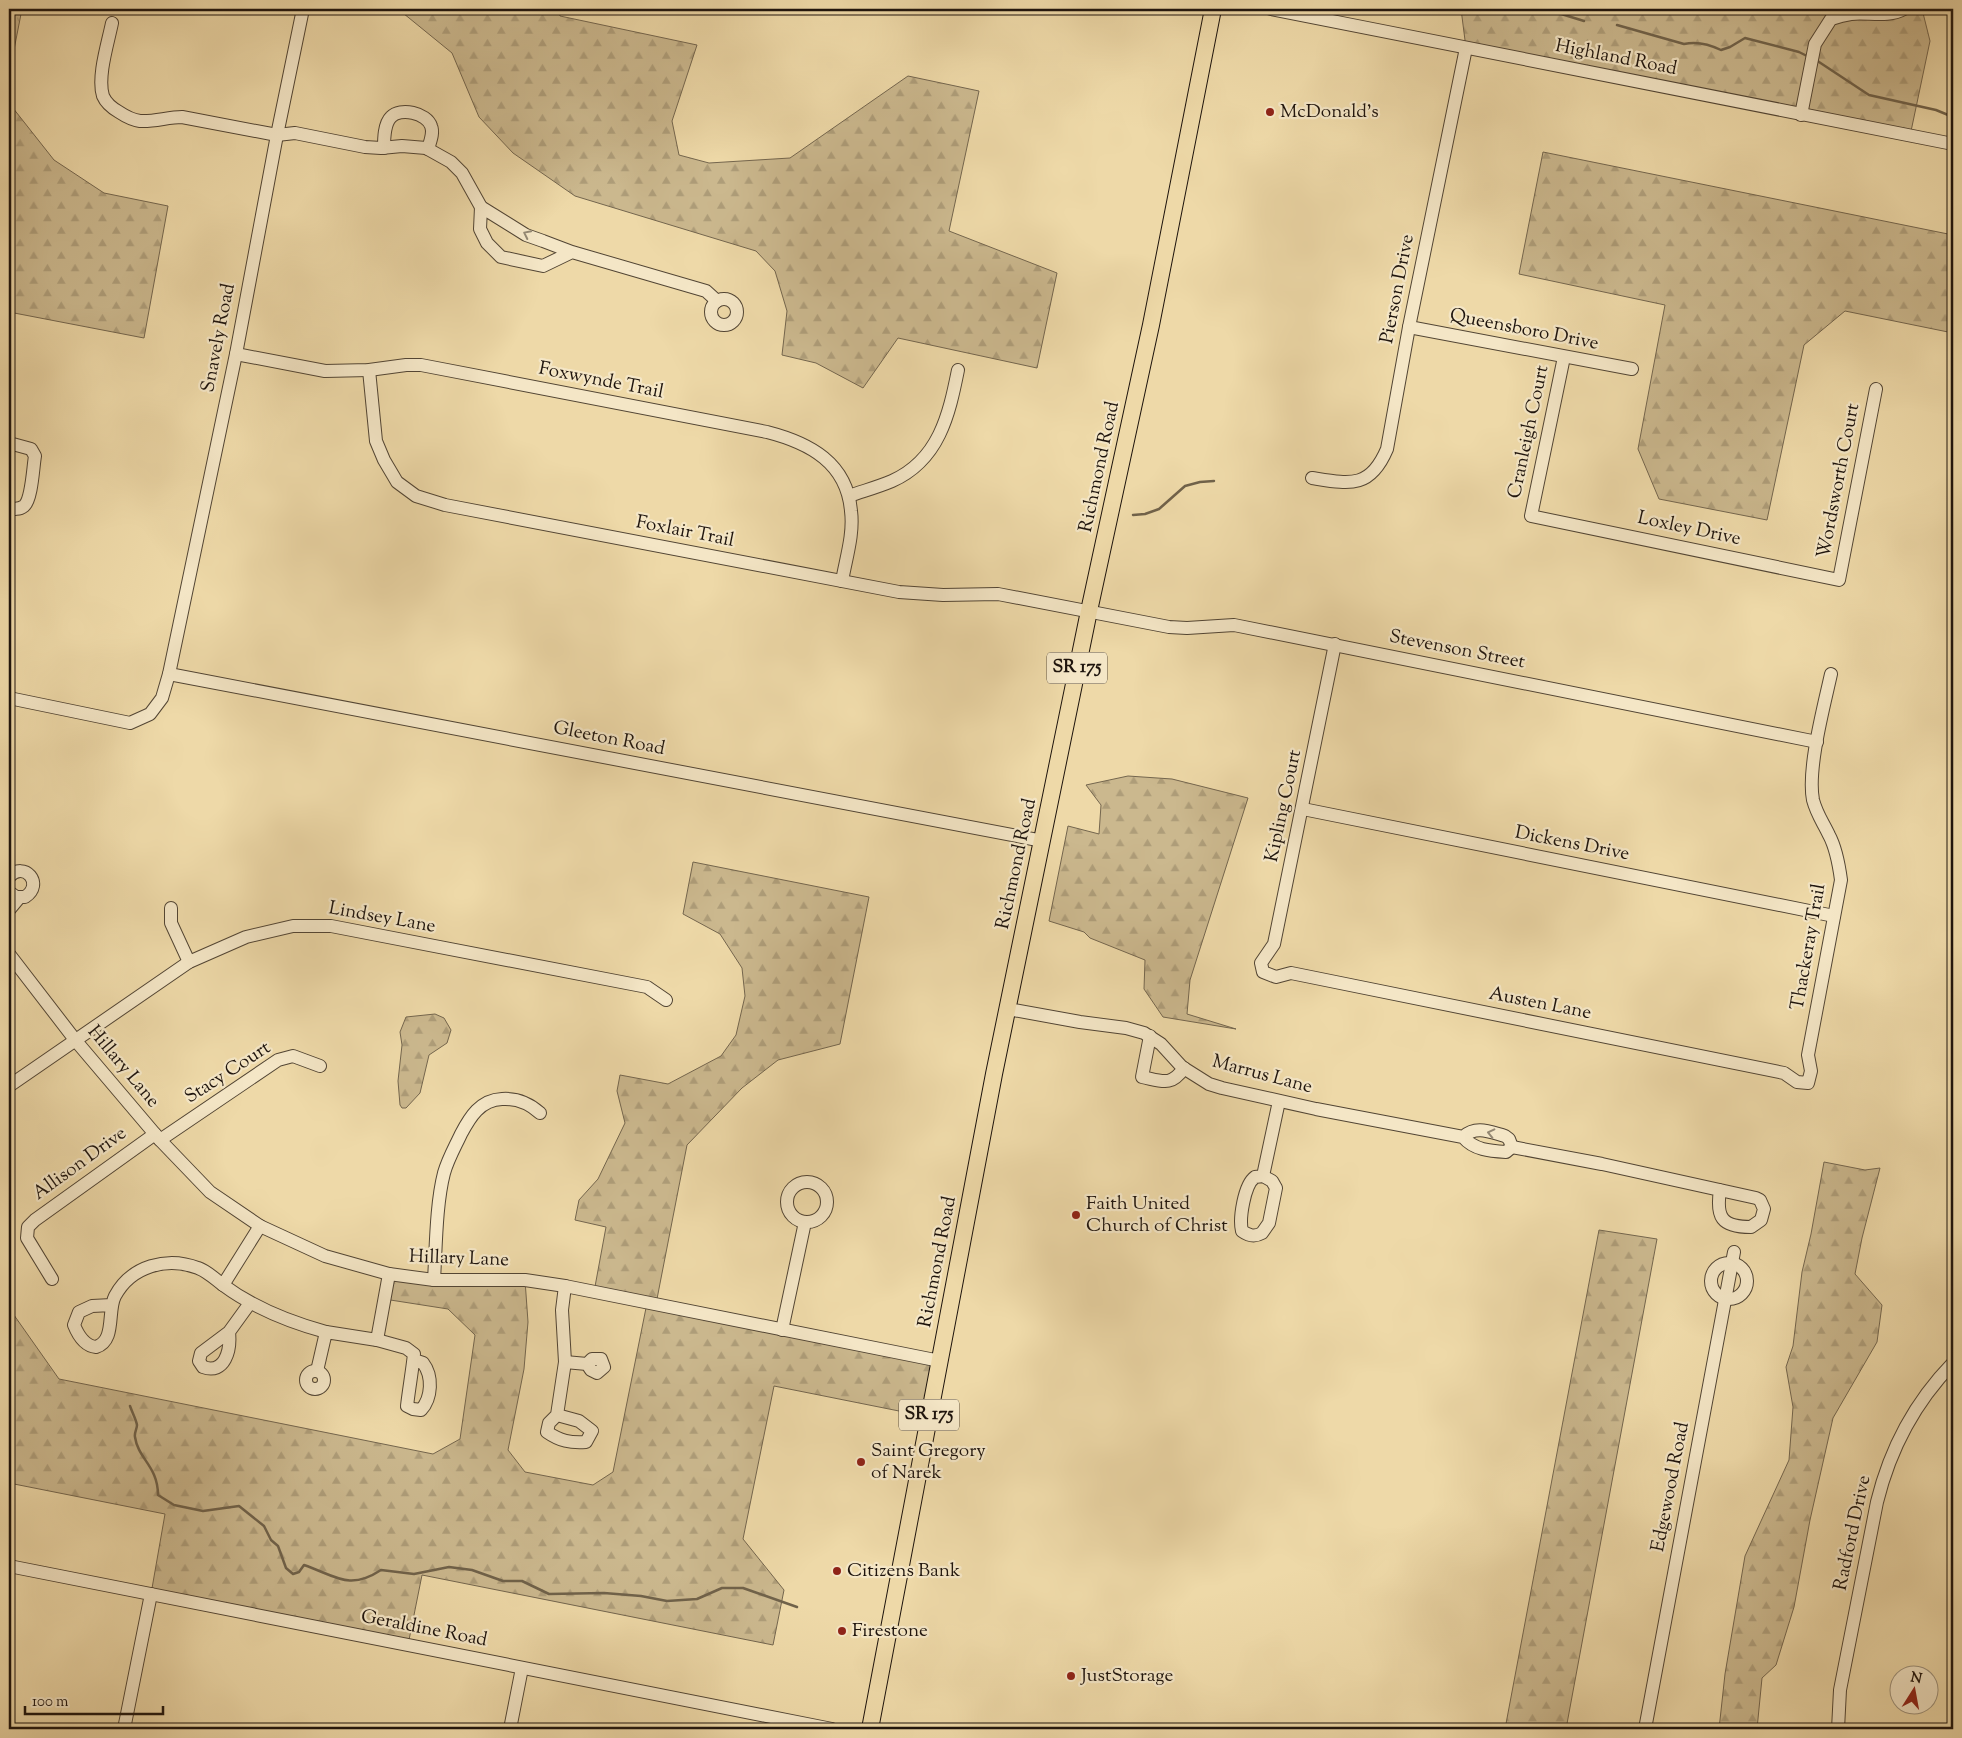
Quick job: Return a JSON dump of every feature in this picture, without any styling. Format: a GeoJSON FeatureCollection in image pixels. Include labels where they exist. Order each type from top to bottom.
{"type":"FeatureCollection","features":[{"type":"Feature","properties":{"kind":"main road","name":"Richmond Road"},"geometry":{"type":"LineString","coordinates":[[870,1729],[985,1119],[1089,611],[1151,325],[1213,9]]}},
{"type":"Feature","properties":{"kind":"street","name":"Snavely Road"},"geometry":{"type":"LineString","coordinates":[[9,698],[130,724],[150,714],[162,698],[169,674],[236,354],[276,135],[303,9]]}},
{"type":"Feature","properties":{"kind":"street","name":"Highland Road"},"geometry":{"type":"LineString","coordinates":[[1271,9],[1953,144]]}},
{"type":"Feature","properties":{"kind":"street"},"geometry":{"type":"LineString","coordinates":[[1801,115],[1815,44],[1831,19],[1852,14],[1874,15],[1899,12],[1904,9]]}},
{"type":"Feature","properties":{"kind":"street"},"geometry":{"type":"LineString","coordinates":[[112,24],[101,78],[103,96],[111,107],[125,116],[138,121],[182,117],[276,135],[295,133],[365,147],[384,148],[402,146],[428,149],[451,162],[462,172],[481,207],[526,234],[572,252],[706,291],[717,301]]}},
{"type":"Feature","properties":{"kind":"street","name":"Pierson Drive"},"geometry":{"type":"LineString","coordinates":[[1312,478],[1340,482],[1366,478],[1381,464],[1387,448],[1409,327],[1466,48]]}},
{"type":"Feature","properties":{"kind":"street"},"geometry":{"type":"LineString","coordinates":[[384,148],[388,121],[392,116],[403,112],[428,120],[432,132],[428,149]]}},
{"type":"Feature","properties":{"kind":"street"},"geometry":{"type":"LineString","coordinates":[[481,207],[480,229],[487,243],[501,257],[543,266],[572,252]]}},
{"type":"Feature","properties":{"kind":"street","name":"Queensboro Drive"},"geometry":{"type":"LineString","coordinates":[[1409,327],[1632,369]]}},
{"type":"Feature","properties":{"kind":"street","name":"Foxwynde Trail"},"geometry":{"type":"LineString","coordinates":[[236,354],[325,371],[369,370],[421,365],[768,432],[796,440],[818,453],[841,477],[849,496],[852,512],[851,530],[842,581]]}},
{"type":"Feature","properties":{"kind":"street","name":"Cranleigh Court"},"geometry":{"type":"LineString","coordinates":[[1531,516],[1564,357]]}},
{"type":"Feature","properties":{"kind":"street","name":"Foxlair Trail"},"geometry":{"type":"LineString","coordinates":[[369,370],[376,441],[384,460],[397,482],[416,496],[445,505],[899,592],[943,595],[998,594],[1089,611]]}},
{"type":"Feature","properties":{"kind":"street"},"geometry":{"type":"LineString","coordinates":[[849,496],[894,480],[910,470],[927,454],[946,421],[958,370]]}},
{"type":"Feature","properties":{"kind":"street","name":"Wordsworth Court"},"geometry":{"type":"LineString","coordinates":[[1839,580],[1876,389]]}},
{"type":"Feature","properties":{"kind":"street"},"geometry":{"type":"LineString","coordinates":[[9,443],[30,449],[35,456],[29,496],[25,506],[17,509],[9,508]]}},
{"type":"Feature","properties":{"kind":"street","name":"Loxley Drive"},"geometry":{"type":"LineString","coordinates":[[1531,516],[1839,580]]}},
{"type":"Feature","properties":{"kind":"street","name":"Stevenson Street"},"geometry":{"type":"LineString","coordinates":[[1089,611],[1169,627],[1187,628],[1234,625],[1817,742]]}},
{"type":"Feature","properties":{"kind":"street","name":"Kipling Court"},"geometry":{"type":"LineString","coordinates":[[1263,972],[1261,963],[1274,944],[1335,644]]}},
{"type":"Feature","properties":{"kind":"street","name":"Gleeton Road"},"geometry":{"type":"LineString","coordinates":[[169,674],[1043,841]]}},
{"type":"Feature","properties":{"kind":"street","name":"Thackeray Trail"},"geometry":{"type":"LineString","coordinates":[[1808,1083],[1811,1071],[1808,1055],[1841,880],[1838,861],[1830,836],[1818,818],[1813,798],[1817,742],[1831,674]]}},
{"type":"Feature","properties":{"kind":"street","name":"Dickens Drive"},"geometry":{"type":"LineString","coordinates":[[1302,809],[1834,916]]}},
{"type":"Feature","properties":{"kind":"street"},"geometry":{"type":"LineString","coordinates":[[9,877],[13,872],[22,871],[29,874],[33,880],[31,893],[25,897],[14,895],[9,910]]}},
{"type":"Feature","properties":{"kind":"street"},"geometry":{"type":"LineString","coordinates":[[171,908],[171,923],[190,962]]}},
{"type":"Feature","properties":{"kind":"street","name":"Lindsey Lane"},"geometry":{"type":"LineString","coordinates":[[9,1086],[190,962],[246,937],[293,926],[331,926],[647,987],[666,1000]]}},
{"type":"Feature","properties":{"kind":"street","name":"Hillary Lane"},"geometry":{"type":"LineString","coordinates":[[9,954],[76,1041],[157,1137],[210,1192],[260,1226],[325,1256],[388,1274],[434,1280],[525,1280],[564,1286],[940,1361]]}},
{"type":"Feature","properties":{"kind":"street","name":"Austen Lane"},"geometry":{"type":"LineString","coordinates":[[1263,972],[1276,977],[1291,973],[1784,1073],[1797,1082],[1808,1083]]}},
{"type":"Feature","properties":{"kind":"street","name":"Marrus Lane"},"geometry":{"type":"LineString","coordinates":[[1008,1008],[1080,1022],[1126,1028],[1150,1036],[1161,1044],[1184,1068],[1209,1084],[1222,1088],[1411,1128],[1463,1137],[1470,1145],[1482,1149],[1506,1152],[1512,1147],[1509,1138],[1505,1136],[1477,1130],[1463,1137]]}},
{"type":"Feature","properties":{"kind":"street"},"geometry":{"type":"LineString","coordinates":[[1150,1036],[1142,1077],[1165,1082],[1172,1081],[1184,1068]]}},
{"type":"Feature","properties":{"kind":"street","name":"Stacy Court"},"geometry":{"type":"LineString","coordinates":[[157,1137],[278,1060],[293,1056],[320,1066]]}},
{"type":"Feature","properties":{"kind":"street"},"geometry":{"type":"LineString","coordinates":[[434,1280],[442,1182],[448,1162],[473,1113],[486,1103],[504,1098],[533,1106],[540,1113]]}},
{"type":"Feature","properties":{"kind":"street"},"geometry":{"type":"LineString","coordinates":[[1263,1176],[1279,1101]]}},
{"type":"Feature","properties":{"kind":"street","name":"Allison Drive"},"geometry":{"type":"LineString","coordinates":[[52,1279],[28,1238],[28,1227],[35,1220],[157,1137]]}},
{"type":"Feature","properties":{"kind":"street"},"geometry":{"type":"LineString","coordinates":[[1512,1147],[1602,1164],[1720,1190]]}},
{"type":"Feature","properties":{"kind":"street"},"geometry":{"type":"LineString","coordinates":[[782,1330],[805,1222]]}},
{"type":"Feature","properties":{"kind":"street"},"geometry":{"type":"LineString","coordinates":[[223,1285],[260,1226]]}},
{"type":"Feature","properties":{"kind":"street","name":"Edgewood Road"},"geometry":{"type":"LineString","coordinates":[[1645,1729],[1725,1298],[1733,1258],[1744,1271],[1747,1284],[1740,1296],[1732,1299],[1725,1298]]}},
{"type":"Feature","properties":{"kind":"street"},"geometry":{"type":"LineString","coordinates":[[112,1304],[120,1288],[136,1272],[158,1264],[184,1263],[200,1268],[250,1303],[281,1318],[326,1332],[377,1340],[406,1348],[414,1354],[414,1360]]}},
{"type":"Feature","properties":{"kind":"street"},"geometry":{"type":"LineString","coordinates":[[377,1340],[388,1274]]}},
{"type":"Feature","properties":{"kind":"street"},"geometry":{"type":"LineString","coordinates":[[557,1415],[564,1362],[562,1310],[564,1286]]}},
{"type":"Feature","properties":{"kind":"street"},"geometry":{"type":"LineString","coordinates":[[229,1332],[250,1303]]}},
{"type":"Feature","properties":{"kind":"street"},"geometry":{"type":"LineString","coordinates":[[317,1371],[326,1332]]}},
{"type":"Feature","properties":{"kind":"street"},"geometry":{"type":"LineString","coordinates":[[564,1362],[587,1364]]}},
{"type":"Feature","properties":{"kind":"street","name":"Radford Drive"},"geometry":{"type":"LineString","coordinates":[[1838,1729],[1838,1703],[1841,1683],[1882,1484],[1891,1457],[1908,1423],[1931,1388],[1953,1363]]}},
{"type":"Feature","properties":{"kind":"street","name":"Geraldine Road"},"geometry":{"type":"LineString","coordinates":[[9,1566],[832,1729]]}},
{"type":"Feature","properties":{"kind":"street"},"geometry":{"type":"LineString","coordinates":[[124,1729],[152,1594]]}},
{"type":"Feature","properties":{"kind":"street"},"geometry":{"type":"LineString","coordinates":[[510,1729],[522,1668]]}},
{"type":"Feature","properties":{"kind":"green space"},"geometry":{"type":"Polygon","coordinates":[[[9,9],[22,9],[9,75],[9,9]]]}},
{"type":"Feature","properties":{"kind":"green space"},"geometry":{"type":"Polygon","coordinates":[[[398,9],[558,9],[560,16],[697,45],[672,121],[679,155],[709,163],[790,158],[908,76],[979,91],[949,231],[1057,273],[1037,368],[898,338],[863,388],[816,363],[782,355],[787,311],[775,271],[756,251],[575,196],[513,153],[479,117],[452,53],[398,9]]]}},
{"type":"Feature","properties":{"kind":"green space"},"geometry":{"type":"Polygon","coordinates":[[[1461,9],[1922,9],[1930,41],[1910,136],[1466,48],[1461,9]]]}},
{"type":"Feature","properties":{"kind":"green space"},"geometry":{"type":"Polygon","coordinates":[[[9,103],[54,160],[104,193],[168,206],[144,338],[9,312],[9,103]]]}},
{"type":"Feature","properties":{"kind":"green space"},"geometry":{"type":"Polygon","coordinates":[[[1543,152],[1953,235],[1953,333],[1845,311],[1804,345],[1767,520],[1659,499],[1638,449],[1665,305],[1519,274],[1543,152]]]}},
{"type":"Feature","properties":{"kind":"green space"},"geometry":{"type":"Polygon","coordinates":[[[1128,776],[1172,779],[1248,798],[1190,980],[1187,1014],[1236,1029],[1163,1017],[1144,989],[1145,960],[1090,938],[1084,932],[1049,921],[1068,826],[1099,834],[1101,805],[1086,785],[1128,776]]]}},
{"type":"Feature","properties":{"kind":"green space"},"geometry":{"type":"Polygon","coordinates":[[[693,862],[869,897],[840,1044],[778,1060],[742,1088],[687,1145],[656,1304],[940,1361],[929,1417],[774,1386],[743,1539],[784,1590],[773,1645],[422,1575],[408,1645],[151,1594],[165,1514],[9,1483],[9,1308],[59,1379],[433,1454],[460,1439],[475,1335],[448,1309],[384,1299],[389,1274],[525,1280],[528,1322],[524,1369],[508,1450],[525,1472],[593,1485],[613,1472],[647,1303],[594,1292],[606,1227],[575,1220],[579,1200],[598,1179],[625,1123],[617,1091],[620,1075],[668,1084],[721,1056],[736,1035],[745,996],[742,968],[720,934],[683,914],[693,862]]]}},
{"type":"Feature","properties":{"kind":"green space"},"geometry":{"type":"Polygon","coordinates":[[[435,1014],[444,1018],[451,1030],[447,1043],[429,1055],[420,1093],[406,1108],[402,1108],[400,1105],[398,1081],[402,1045],[400,1032],[406,1017],[435,1014]]]}},
{"type":"Feature","properties":{"kind":"green space"},"geometry":{"type":"Polygon","coordinates":[[[1824,1162],[1865,1170],[1880,1168],[1855,1274],[1882,1305],[1877,1342],[1833,1418],[1810,1520],[1794,1607],[1776,1665],[1762,1678],[1757,1729],[1719,1729],[1725,1674],[1745,1556],[1789,1460],[1793,1407],[1786,1367],[1793,1346],[1802,1272],[1824,1162]]]}},
{"type":"Feature","properties":{"kind":"green space"},"geometry":{"type":"Polygon","coordinates":[[[1599,1230],[1657,1239],[1566,1729],[1505,1729],[1599,1230]]]}},
{"type":"Feature","properties":{"kind":"waterway"},"geometry":{"type":"LineString","coordinates":[[1545,9],[1584,21]]}},
{"type":"Feature","properties":{"kind":"waterway"},"geometry":{"type":"LineString","coordinates":[[1617,25],[1684,44],[1703,44],[1721,50],[1745,38],[1799,52],[1809,57]]}},
{"type":"Feature","properties":{"kind":"waterway"},"geometry":{"type":"LineString","coordinates":[[1816,60],[1869,95],[1936,110],[1953,117]]}},
{"type":"Feature","properties":{"kind":"waterway"},"geometry":{"type":"LineString","coordinates":[[1133,515],[1145,514],[1159,509],[1185,486],[1214,481]]}},
{"type":"Feature","properties":{"kind":"waterway"},"geometry":{"type":"LineString","coordinates":[[130,1406],[137,1425],[135,1436],[137,1445],[155,1477],[158,1495],[174,1505],[203,1511],[239,1506],[264,1526],[271,1540],[278,1546],[286,1568],[293,1574],[299,1572],[304,1565],[342,1580],[351,1581],[360,1580],[381,1570],[414,1574],[449,1567],[472,1570],[503,1581],[522,1581],[549,1594],[604,1593],[641,1596],[667,1601],[697,1599],[722,1588],[743,1588],[797,1607]]}},
{"type":"Feature","properties":{"kind":"place","name":"McDonald's"},"geometry":{"type":"Point","coordinates":[1270,112]}},
{"type":"Feature","properties":{"kind":"place","name":"Faith United Church of Christ"},"geometry":{"type":"Point","coordinates":[1076,1215]}},
{"type":"Feature","properties":{"kind":"place","name":"Saint Gregory of Narek"},"geometry":{"type":"Point","coordinates":[861,1462]}},
{"type":"Feature","properties":{"kind":"place","name":"Citizens Bank"},"geometry":{"type":"Point","coordinates":[837,1571]}},
{"type":"Feature","properties":{"kind":"place","name":"Firestone"},"geometry":{"type":"Point","coordinates":[842,1631]}},
{"type":"Feature","properties":{"kind":"place","name":"JustStorage"},"geometry":{"type":"Point","coordinates":[1071,1676]}}]}
